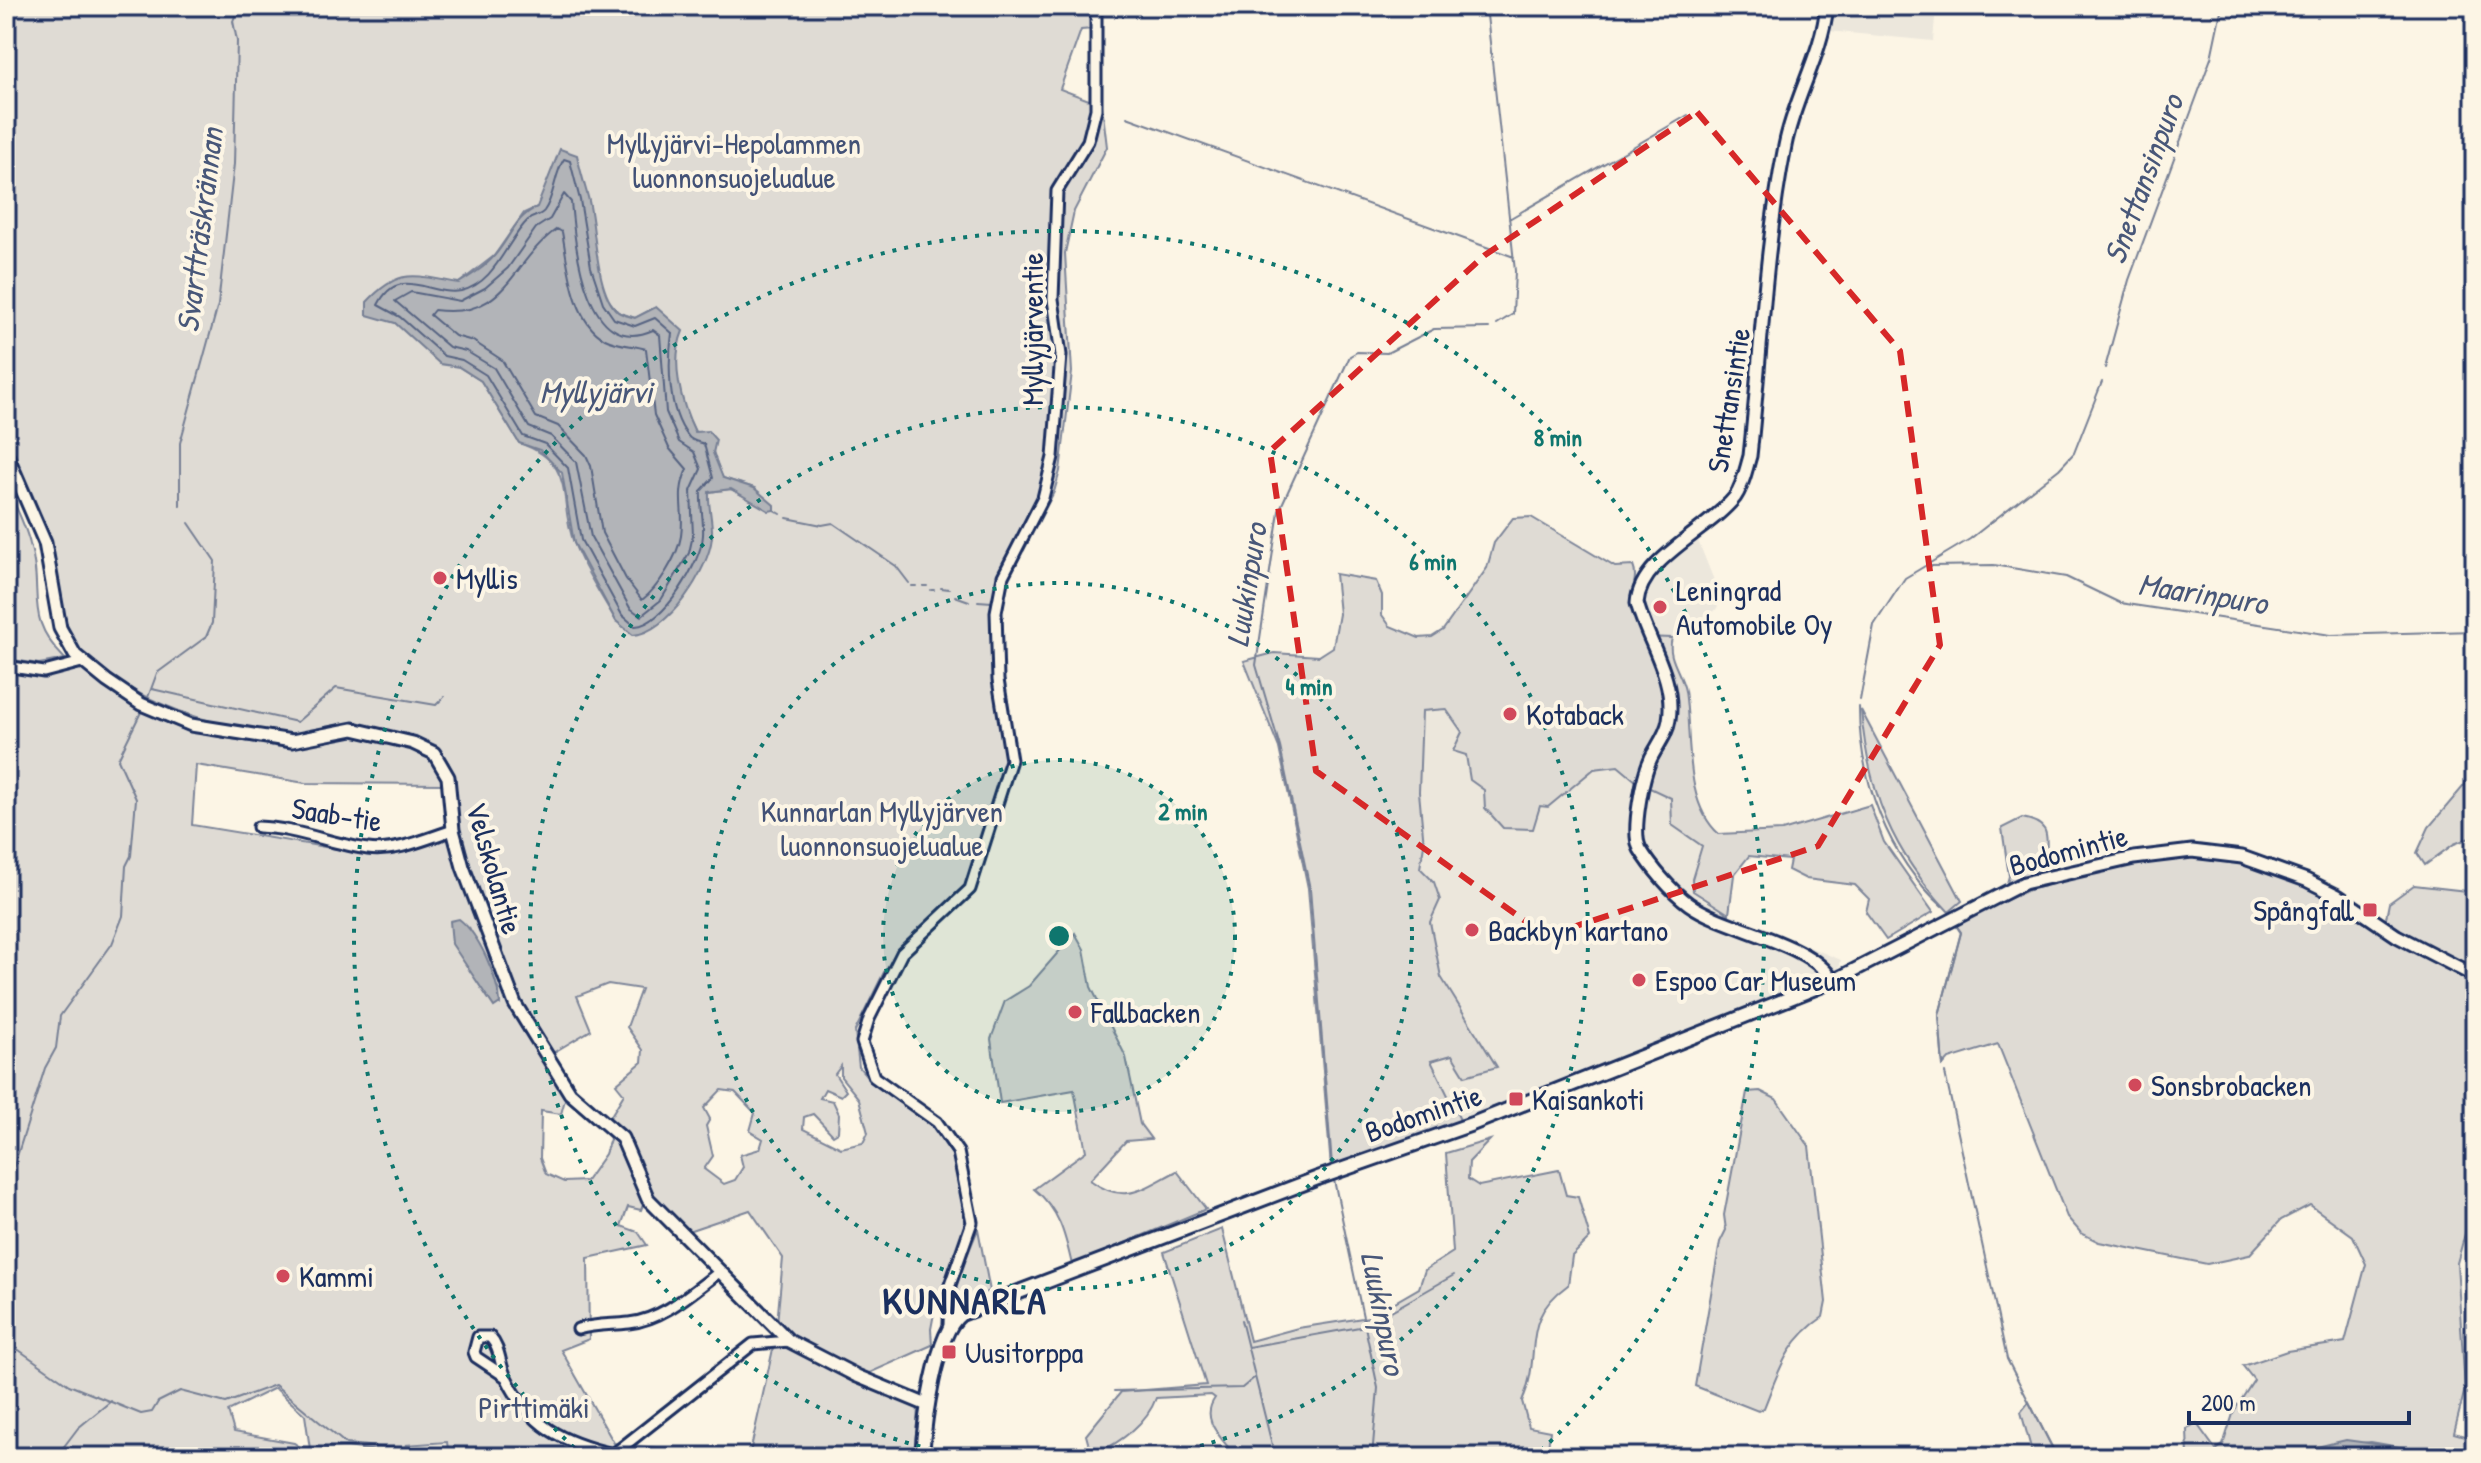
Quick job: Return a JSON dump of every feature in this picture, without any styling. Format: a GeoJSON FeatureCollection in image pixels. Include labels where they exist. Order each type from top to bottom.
{"type":"FeatureCollection","features":[{"type":"Feature","properties":{"kind":"main road","name":"Bodomintie"},"geometry":{"type":"LineString","coordinates":[[949,1325],[969,1311],[1318,1178],[1472,1124],[1833,981]]}},
{"type":"Feature","properties":{"kind":"main road"},"geometry":{"type":"LineString","coordinates":[[922,1457],[927,1405],[949,1325]]}},
{"type":"Feature","properties":{"kind":"street","name":"Myllyjärventie"},"geometry":{"type":"LineString","coordinates":[[949,1325],[950,1285],[972,1222],[958,1152],[937,1122],[874,1077],[862,1042],[869,1019],[902,953],[970,889],[1011,760],[998,680],[996,612],[1003,576],[1043,498],[1053,457],[1061,355],[1053,299],[1057,191],[1088,141],[1096,109],[1096,6]]}},
{"type":"Feature","properties":{"kind":"street","name":"Snettansintie"},"geometry":{"type":"LineString","coordinates":[[1827,6],[1817,51],[1790,119],[1781,170],[1750,456],[1737,494],[1716,517],[1644,575],[1638,589],[1637,603],[1668,686],[1670,712],[1665,733],[1650,760],[1644,781],[1637,828],[1640,849],[1689,904],[1818,962],[1833,981]]}},
{"type":"Feature","properties":{"kind":"street","name":"Velskolantie"},"geometry":{"type":"LineString","coordinates":[[6,453],[45,543],[60,628],[82,662],[141,704],[191,725],[292,741],[353,729],[426,748],[445,769],[453,830],[479,914],[522,1018],[570,1093],[622,1138],[648,1199],[718,1273],[789,1341],[857,1376],[927,1405]]}},
{"type":"Feature","properties":{"kind":"street"},"geometry":{"type":"LineString","coordinates":[[6,666],[44,672],[82,662]]}},
{"type":"Feature","properties":{"kind":"street","name":"Saab-tie"},"geometry":{"type":"LineString","coordinates":[[258,827],[278,827],[371,850],[399,846],[453,830]]}},
{"type":"Feature","properties":{"kind":"street","name":"Bodomintie"},"geometry":{"type":"LineString","coordinates":[[1833,981],[2024,883],[2134,858],[2192,851],[2242,857],[2306,880],[2338,896],[2397,936],[2475,976]]}},
{"type":"Feature","properties":{"kind":"street"},"geometry":{"type":"LineString","coordinates":[[578,1329],[629,1323],[667,1311],[718,1273]]}},
{"type":"Feature","properties":{"kind":"street"},"geometry":{"type":"LineString","coordinates":[[506,1377],[476,1357],[474,1352],[478,1337],[490,1337],[497,1345],[506,1377],[543,1428],[579,1446],[612,1455],[753,1344],[789,1341]]}},
{"type":"Feature","properties":{"kind":"highlighted area"},"geometry":{"type":"Polygon","coordinates":[[[1697,112],[1900,351],[1940,645],[1818,846],[1546,936],[1316,771],[1270,451],[1485,255],[1697,112]]]}},
{"type":"Feature","properties":{"kind":"shaded area"},"geometry":{"type":"Polygon","coordinates":[[[1830,6],[1936,6],[1933,41],[1828,31],[1830,6]]]}},
{"type":"Feature","properties":{"kind":"shaded area"},"geometry":{"type":"Polygon","coordinates":[[[1697,538],[1721,598],[1717,608],[1709,617],[1672,638],[1653,637],[1642,610],[1641,588],[1661,565],[1697,538]]]}},
{"type":"Feature","properties":{"kind":"shaded area"},"geometry":{"type":"Polygon","coordinates":[[[1446,709],[1462,732],[1470,780],[1548,807],[1594,769],[1618,766],[1637,782],[1672,798],[1672,825],[1702,846],[1692,879],[1700,898],[1729,914],[1841,960],[1838,973],[1462,1124],[1431,1061],[1452,1055],[1465,1076],[1497,1066],[1441,977],[1420,868],[1424,845],[1419,792],[1422,711],[1446,709]]]}},
{"type":"Feature","properties":{"kind":"green space"},"geometry":{"type":"Polygon","coordinates":[[[6,6],[1093,6],[1093,29],[1081,30],[1060,89],[1102,105],[1107,147],[1074,211],[1065,253],[1072,372],[1060,471],[1054,492],[1024,550],[1019,544],[1010,557],[995,641],[1011,757],[965,890],[907,943],[885,970],[855,1031],[859,1067],[871,1081],[932,1124],[957,1162],[969,1224],[947,1282],[944,1302],[935,1308],[932,1345],[865,1375],[801,1341],[777,1324],[783,1258],[750,1210],[685,1232],[651,1196],[631,1145],[609,1119],[624,1094],[616,1084],[642,1062],[643,1050],[627,1027],[641,989],[608,984],[577,996],[591,1030],[551,1054],[521,1001],[484,917],[458,830],[450,765],[437,750],[406,739],[343,725],[297,736],[261,733],[196,717],[131,689],[103,671],[80,650],[64,626],[30,495],[6,444],[6,6]],[[537,207],[524,213],[494,256],[459,283],[459,367],[481,381],[519,443],[538,451],[558,471],[574,543],[616,621],[708,499],[709,492],[731,489],[744,496],[754,488],[723,478],[707,440],[695,432],[683,407],[654,308],[635,318],[618,312],[537,207]],[[841,1066],[835,1074],[846,1091],[841,1096],[825,1089],[820,1098],[833,1101],[839,1114],[838,1132],[833,1135],[813,1114],[804,1117],[803,1129],[841,1148],[863,1143],[868,1133],[859,1099],[841,1077],[841,1066]],[[721,1090],[704,1108],[710,1119],[706,1126],[713,1156],[704,1169],[724,1184],[735,1180],[743,1167],[740,1155],[760,1149],[763,1139],[750,1131],[755,1113],[735,1092],[721,1090]]]}},
{"type":"Feature","properties":{"kind":"green space"},"geometry":{"type":"Polygon","coordinates":[[[6,486],[30,544],[39,617],[52,644],[65,659],[39,664],[6,659],[6,486]]]}},
{"type":"Feature","properties":{"kind":"green space"},"geometry":{"type":"Polygon","coordinates":[[[1531,517],[1615,567],[1633,566],[1634,603],[1643,637],[1672,638],[1671,652],[1685,691],[1694,786],[1707,820],[1719,834],[1782,831],[1870,805],[1884,842],[1933,912],[1886,940],[1866,912],[1869,899],[1855,885],[1806,879],[1788,870],[1790,860],[1749,856],[1734,875],[1729,914],[1693,891],[1692,879],[1702,846],[1672,825],[1671,798],[1637,782],[1618,766],[1594,769],[1548,807],[1540,806],[1533,829],[1503,828],[1485,808],[1484,790],[1470,780],[1466,755],[1453,751],[1462,732],[1446,709],[1422,711],[1419,792],[1424,845],[1420,868],[1434,882],[1440,900],[1430,922],[1441,977],[1497,1067],[1465,1076],[1452,1055],[1431,1061],[1462,1124],[1331,1168],[1308,888],[1279,748],[1244,661],[1274,653],[1319,656],[1333,647],[1339,614],[1335,574],[1376,581],[1382,595],[1382,615],[1390,626],[1419,638],[1432,637],[1443,630],[1487,568],[1494,543],[1513,518],[1531,517]]]}},
{"type":"Feature","properties":{"kind":"green space","name":"Pirttimäki"},"geometry":{"type":"Polygon","coordinates":[[[79,666],[144,712],[200,733],[284,745],[336,735],[365,735],[413,747],[434,761],[444,784],[305,783],[196,765],[192,825],[379,856],[450,839],[475,916],[510,1006],[566,1096],[561,1114],[541,1111],[540,1158],[546,1174],[564,1182],[586,1181],[605,1154],[612,1133],[644,1202],[641,1210],[628,1207],[621,1226],[638,1232],[647,1245],[588,1258],[589,1339],[561,1350],[614,1443],[732,1457],[449,1457],[447,1442],[405,1445],[420,1450],[425,1457],[346,1447],[310,1449],[305,1415],[275,1388],[228,1411],[234,1432],[294,1443],[315,1457],[6,1457],[6,671],[32,674],[79,666]],[[469,927],[471,962],[476,980],[500,1004],[499,991],[469,927]]]}},
{"type":"Feature","properties":{"kind":"green space"},"geometry":{"type":"Polygon","coordinates":[[[1861,710],[1962,901],[1949,912],[1912,867],[1886,819],[1870,768],[1861,710]]]}},
{"type":"Feature","properties":{"kind":"green space"},"geometry":{"type":"Polygon","coordinates":[[[2475,779],[2475,836],[2454,844],[2425,865],[2417,853],[2429,827],[2467,782],[2475,779]]]}},
{"type":"Feature","properties":{"kind":"green space"},"geometry":{"type":"Polygon","coordinates":[[[2022,818],[2041,825],[2045,830],[2047,867],[2007,883],[2009,876],[2002,828],[2022,818]]]}},
{"type":"Feature","properties":{"kind":"green space"},"geometry":{"type":"Polygon","coordinates":[[[2190,856],[2229,862],[2303,885],[2373,920],[2475,981],[2475,1170],[2472,1208],[2457,1263],[2465,1389],[2454,1433],[2475,1439],[2475,1457],[2432,1457],[2411,1449],[2371,1442],[2317,1447],[2299,1457],[2188,1457],[2187,1429],[2197,1424],[2216,1450],[2223,1445],[2234,1411],[2254,1380],[2243,1366],[2287,1351],[2345,1342],[2366,1264],[2353,1236],[2310,1205],[2281,1220],[2249,1255],[2207,1264],[2099,1242],[2081,1233],[2067,1217],[1998,1044],[1949,1059],[1943,1066],[1939,1015],[1961,933],[1955,924],[2028,890],[2157,858],[2190,856]]]}},
{"type":"Feature","properties":{"kind":"green space"},"geometry":{"type":"Polygon","coordinates":[[[2414,885],[2475,892],[2475,972],[2385,923],[2389,903],[2414,885]]]}},
{"type":"Feature","properties":{"kind":"green space"},"geometry":{"type":"Polygon","coordinates":[[[1075,933],[1084,949],[1091,987],[1126,1057],[1140,1124],[1151,1139],[1126,1141],[1090,1180],[1113,1192],[1134,1192],[1177,1171],[1206,1209],[1072,1265],[1055,1214],[1034,1189],[1086,1151],[1074,1090],[1000,1103],[991,1039],[1005,1001],[1029,986],[1075,933]]]}},
{"type":"Feature","properties":{"kind":"green space"},"geometry":{"type":"Polygon","coordinates":[[[1760,1091],[1776,1099],[1809,1146],[1826,1302],[1823,1317],[1793,1346],[1780,1368],[1764,1408],[1758,1411],[1695,1386],[1720,1242],[1726,1230],[1724,1215],[1747,1092],[1760,1091]]]}},
{"type":"Feature","properties":{"kind":"green space"},"geometry":{"type":"Polygon","coordinates":[[[1490,1140],[1469,1162],[1468,1179],[1479,1186],[1559,1170],[1566,1195],[1578,1197],[1590,1238],[1572,1256],[1568,1285],[1542,1312],[1534,1339],[1528,1384],[1522,1401],[1529,1427],[1550,1431],[1547,1457],[1236,1457],[1214,1429],[1210,1414],[1215,1398],[1211,1395],[1156,1398],[1146,1416],[1124,1437],[1097,1453],[1089,1446],[1086,1435],[1121,1392],[1206,1385],[1164,1252],[1222,1229],[1250,1341],[1298,1328],[1369,1317],[1419,1288],[1425,1270],[1453,1252],[1446,1153],[1490,1140]]]}},
{"type":"Feature","properties":{"kind":"green space"},"geometry":{"type":"Polygon","coordinates":[[[978,1229],[990,1291],[952,1305],[955,1285],[978,1229]]]}},
{"type":"Feature","properties":{"kind":"green space"},"geometry":{"type":"Polygon","coordinates":[[[775,1340],[918,1407],[915,1457],[749,1457],[775,1340]]]}},
{"type":"Feature","properties":{"kind":"green space"},"geometry":{"type":"Polygon","coordinates":[[[2029,1402],[2057,1457],[2030,1457],[2031,1448],[2021,1412],[2029,1402]]]}},
{"type":"Feature","properties":{"kind":"water","name":"Myllyjärvi"},"geometry":{"type":"Polygon","coordinates":[[[560,149],[577,155],[591,209],[600,274],[610,302],[619,312],[635,318],[656,307],[683,331],[677,369],[685,408],[695,432],[708,431],[716,440],[713,453],[723,478],[754,488],[774,505],[774,510],[769,511],[731,489],[709,492],[712,537],[695,582],[673,612],[646,632],[633,635],[616,621],[574,543],[562,473],[540,450],[519,443],[481,381],[459,367],[440,364],[395,323],[367,315],[367,302],[399,278],[419,276],[459,283],[487,263],[518,222],[537,207],[560,149]]]}},
{"type":"Feature","properties":{"kind":"water"},"geometry":{"type":"Polygon","coordinates":[[[459,919],[474,935],[491,969],[500,1003],[494,1007],[452,944],[450,921],[459,919]]]}},
{"type":"Feature","properties":{"kind":"water"},"geometry":{"type":"Polygon","coordinates":[[[2346,1440],[2411,1449],[2432,1457],[2299,1457],[2317,1447],[2346,1440]]]}},
{"type":"Feature","properties":{"kind":"waterway","name":"Svartträskrännan"},"geometry":{"type":"LineString","coordinates":[[180,506],[180,443],[218,305],[234,164],[237,41],[233,21],[239,6]]}},
{"type":"Feature","properties":{"kind":"waterway","name":"Luukinpuro"},"geometry":{"type":"LineString","coordinates":[[1486,6],[1515,271],[1513,314],[1497,324]]}},
{"type":"Feature","properties":{"kind":"waterway","name":"Snettansinpuro"},"geometry":{"type":"LineString","coordinates":[[2105,368],[2129,280],[2211,58],[2222,6]]}},
{"type":"Feature","properties":{"kind":"waterway"},"geometry":{"type":"LineString","coordinates":[[1509,219],[1688,115]]}},
{"type":"Feature","properties":{"kind":"waterway"},"geometry":{"type":"LineString","coordinates":[[1127,117],[1514,257]]}},
{"type":"Feature","properties":{"kind":"waterway","name":"Luukinpuro"},"geometry":{"type":"LineString","coordinates":[[1332,1165],[1310,889],[1280,747],[1256,665],[1279,511],[1350,356],[1357,352],[1387,353],[1434,329],[1489,328]]}},
{"type":"Feature","properties":{"kind":"waterway","name":"Snettansinpuro"},"geometry":{"type":"LineString","coordinates":[[1860,700],[1874,625],[1905,578],[1970,539],[2059,469],[2074,453],[2102,382]]}},
{"type":"Feature","properties":{"kind":"waterway"},"geometry":{"type":"LineString","coordinates":[[774,510],[781,514]]}},
{"type":"Feature","properties":{"kind":"waterway"},"geometry":{"type":"LineString","coordinates":[[787,518],[822,525],[833,523],[896,566],[909,583]]}},
{"type":"Feature","properties":{"kind":"waterway","name":"Svartträskrännan"},"geometry":{"type":"LineString","coordinates":[[147,700],[157,673],[206,637],[212,623],[215,561],[189,523]]}},
{"type":"Feature","properties":{"kind":"waterway","name":"Maarinpuro"},"geometry":{"type":"LineString","coordinates":[[1931,566],[1994,565],[2066,577],[2120,603],[2331,635],[2475,631]]}},
{"type":"Feature","properties":{"kind":"waterway"},"geometry":{"type":"LineString","coordinates":[[941,588],[949,589]]}},
{"type":"Feature","properties":{"kind":"waterway"},"geometry":{"type":"LineString","coordinates":[[955,596],[969,601]]}},
{"type":"Feature","properties":{"kind":"waterway"},"geometry":{"type":"LineString","coordinates":[[978,601],[992,602]]}},
{"type":"Feature","properties":{"kind":"waterway"},"geometry":{"type":"LineString","coordinates":[[152,689],[297,722],[336,688],[436,705],[444,697]]}},
{"type":"Feature","properties":{"kind":"waterway"},"geometry":{"type":"LineString","coordinates":[[1859,707],[1864,762],[1880,816],[1906,864],[1942,906]]}},
{"type":"Feature","properties":{"kind":"waterway","name":"Svartträskrännan"},"geometry":{"type":"LineString","coordinates":[[6,1191],[45,1068],[56,1048],[60,1016],[112,944],[123,916],[126,866],[131,856],[136,799],[118,759],[141,712]]}},
{"type":"Feature","properties":{"kind":"waterway"},"geometry":{"type":"LineString","coordinates":[[1943,1066],[1939,1015],[1961,932],[1956,925]]}},
{"type":"Feature","properties":{"kind":"waterway"},"geometry":{"type":"LineString","coordinates":[[1945,1073],[2007,1359],[2057,1457]]}},
{"type":"Feature","properties":{"kind":"waterway","name":"Luukinpuro"},"geometry":{"type":"LineString","coordinates":[[1334,1180],[1378,1388],[1372,1457]]}},
{"type":"Feature","properties":{"kind":"waterway"},"geometry":{"type":"LineString","coordinates":[[1248,1347],[1365,1326],[1454,1275]]}},
{"type":"Feature","properties":{"kind":"waterway"},"geometry":{"type":"LineString","coordinates":[[1241,1320],[1275,1457]]}},
{"type":"Feature","properties":{"kind":"waterway"},"geometry":{"type":"LineString","coordinates":[[6,1341],[69,1385],[141,1414],[152,1412],[158,1402],[180,1391],[226,1403],[275,1385],[346,1444],[410,1450],[419,1457]]}},
{"type":"Feature","properties":{"kind":"waterway"},"geometry":{"type":"LineString","coordinates":[[1114,1391],[1242,1388],[1254,1378]]}},
{"type":"Feature","properties":{"kind":"waterway"},"geometry":{"type":"LineString","coordinates":[[56,1457],[78,1428],[111,1401]]}},
{"type":"Feature","properties":{"kind":"place","name":"Myllis"},"geometry":{"type":"Point","coordinates":[440,578]}},
{"type":"Feature","properties":{"kind":"place","name":"Leningrad Automobile Oy"},"geometry":{"type":"Point","coordinates":[1660,607]}},
{"type":"Feature","properties":{"kind":"place","name":"Kotaback"},"geometry":{"type":"Point","coordinates":[1510,714]}},
{"type":"Feature","properties":{"kind":"place","name":"Spångfall"},"geometry":{"type":"Point","coordinates":[2370,910]}},
{"type":"Feature","properties":{"kind":"place","name":"Backbyn kartano"},"geometry":{"type":"Point","coordinates":[1472,930]}},
{"type":"Feature","properties":{"kind":"place","name":"Espoo Car Museum"},"geometry":{"type":"Point","coordinates":[1639,980]}},
{"type":"Feature","properties":{"kind":"place","name":"Fallbacken"},"geometry":{"type":"Point","coordinates":[1075,1012]}},
{"type":"Feature","properties":{"kind":"place","name":"Sonsbrobacken"},"geometry":{"type":"Point","coordinates":[2135,1085]}},
{"type":"Feature","properties":{"kind":"place","name":"Kaisankoti"},"geometry":{"type":"Point","coordinates":[1516,1099]}},
{"type":"Feature","properties":{"kind":"place","name":"Kammi"},"geometry":{"type":"Point","coordinates":[283,1276]}},
{"type":"Feature","properties":{"kind":"place","name":"Uusitorppa"},"geometry":{"type":"Point","coordinates":[949,1352]}},
{"type":"Feature","properties":{"kind":"district","name":"KUNNARLA"},"geometry":{"type":"Point","coordinates":[965,1300]}},
{"type":"Feature","properties":{"kind":"park label","name":"Myllyjärvi-Hepolammen luonnonsuojelualue"},"geometry":{"type":"Point","coordinates":[734,160]}},
{"type":"Feature","properties":{"kind":"park label","name":"Kunnarlan Myllyjärven luonnonsuojelualue"},"geometry":{"type":"Point","coordinates":[882,828]}}]}
